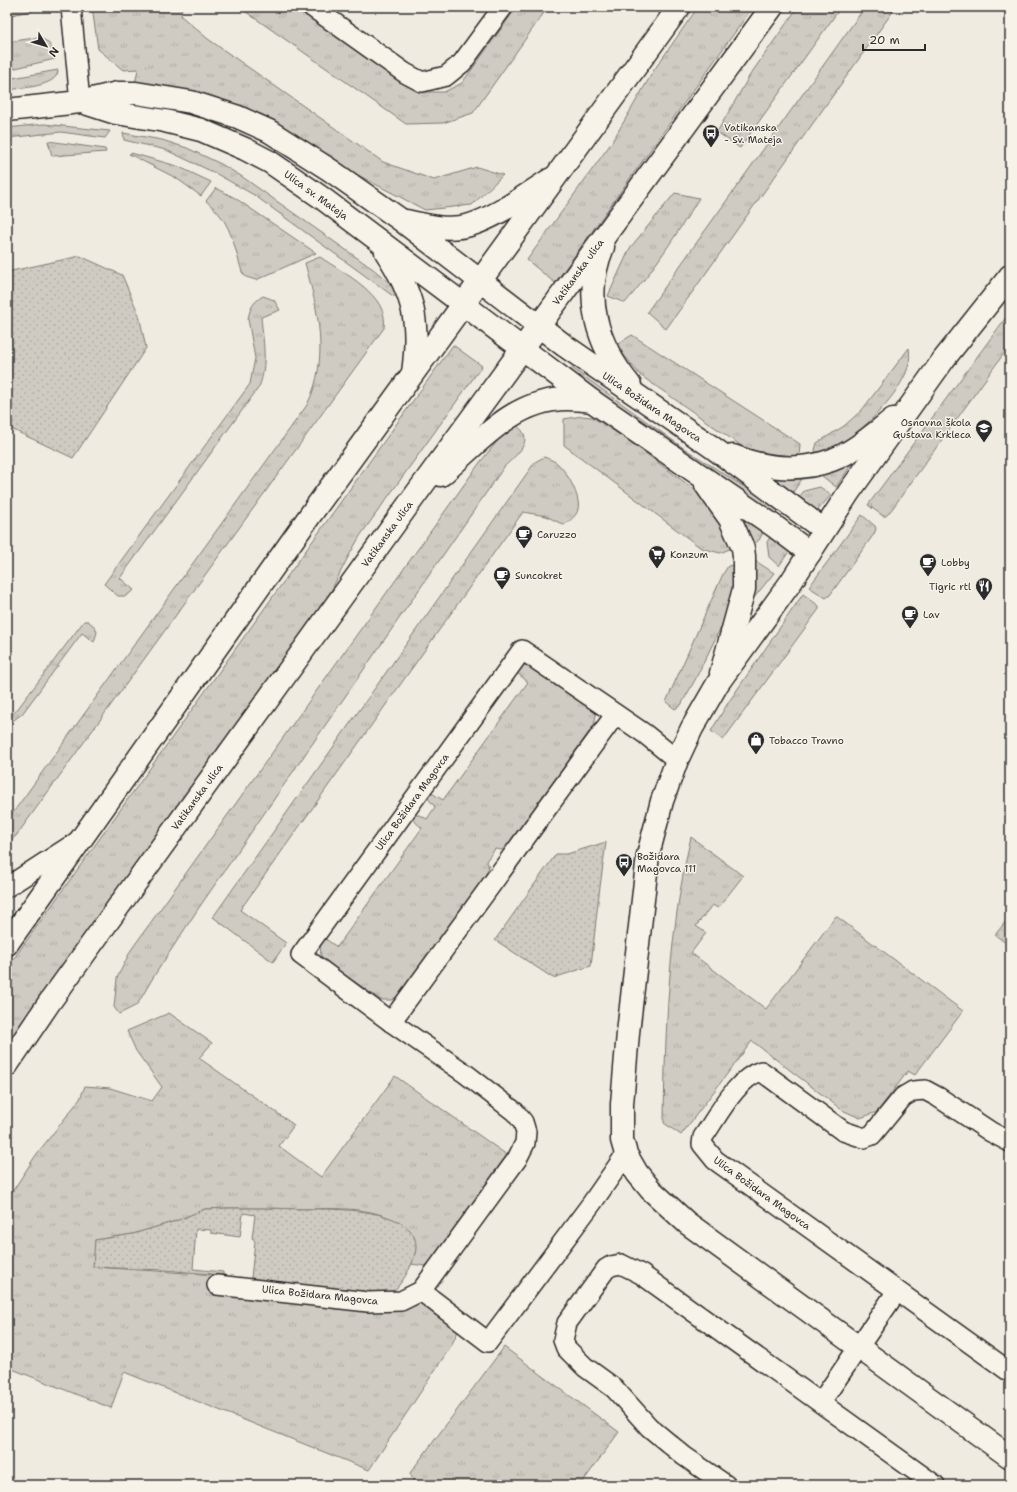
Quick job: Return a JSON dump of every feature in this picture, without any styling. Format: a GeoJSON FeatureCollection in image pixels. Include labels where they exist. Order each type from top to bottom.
{"type":"FeatureCollection","features":[{"type":"Feature","properties":{"kind":"street"},"geometry":{"type":"LineString","coordinates":[[71,7],[80,102]]}},
{"type":"Feature","properties":{"kind":"street"},"geometry":{"type":"LineString","coordinates":[[312,7],[405,73],[422,82],[446,76],[462,64],[503,7]]}},
{"type":"Feature","properties":{"kind":"street"},"geometry":{"type":"LineString","coordinates":[[7,944],[311,514],[482,281],[679,7]]}},
{"type":"Feature","properties":{"kind":"street","name":"Vatikanska ulica"},"geometry":{"type":"LineString","coordinates":[[7,1065],[49,1003],[411,501],[772,7]]}},
{"type":"Feature","properties":{"kind":"street","name":"Ulica sv. Mateja"},"geometry":{"type":"LineString","coordinates":[[7,110],[80,102],[118,93],[142,94],[191,102],[238,117],[269,131],[288,143],[401,220],[482,281]]}},
{"type":"Feature","properties":{"kind":"street","name":"Ulica sv. Mateja"},"geometry":{"type":"LineString","coordinates":[[80,102],[116,113],[165,121],[200,130],[245,149],[293,177],[523,348]]}},
{"type":"Feature","properties":{"kind":"street"},"geometry":{"type":"LineString","coordinates":[[401,220],[429,226],[449,228],[470,225],[494,214],[559,174]]}},
{"type":"Feature","properties":{"kind":"street"},"geometry":{"type":"LineString","coordinates":[[614,223],[597,262],[592,297],[596,320],[606,351],[618,371],[643,402]]}},
{"type":"Feature","properties":{"kind":"street"},"geometry":{"type":"LineString","coordinates":[[379,241],[403,280],[414,310],[417,345],[413,375]]}},
{"type":"Feature","properties":{"kind":"street"},"geometry":{"type":"LineString","coordinates":[[1010,276],[944,359],[844,498],[810,553],[718,683],[701,710],[677,760],[662,801],[648,855],[622,1104],[622,1140],[626,1154],[651,1190],[687,1223],[1010,1457]]}},
{"type":"Feature","properties":{"kind":"street","name":"Ulica Božidara Magovca"},"geometry":{"type":"LineString","coordinates":[[482,281],[538,326],[643,402],[712,447],[824,530]]}},
{"type":"Feature","properties":{"kind":"street"},"geometry":{"type":"LineString","coordinates":[[523,348],[592,401],[774,526],[810,553]]}},
{"type":"Feature","properties":{"kind":"street"},"geometry":{"type":"LineString","coordinates":[[411,501],[497,425],[520,409],[551,400],[568,399],[592,401]]}},
{"type":"Feature","properties":{"kind":"street"},"geometry":{"type":"LineString","coordinates":[[712,447],[752,463],[794,467],[818,464],[832,460],[847,453],[913,404]]}},
{"type":"Feature","properties":{"kind":"street"},"geometry":{"type":"LineString","coordinates":[[698,474],[730,519],[743,548],[744,556],[744,589],[718,683]]}},
{"type":"Feature","properties":{"kind":"street","name":"Ulica Božidara Magovca"},"geometry":{"type":"LineString","coordinates":[[217,1285],[368,1302],[401,1301],[421,1291],[517,1159],[525,1143],[526,1132],[523,1122],[515,1112],[466,1074],[391,1022],[301,955],[522,650],[645,734],[677,760]]}},
{"type":"Feature","properties":{"kind":"street"},"geometry":{"type":"LineString","coordinates":[[391,1022],[615,714]]}},
{"type":"Feature","properties":{"kind":"street"},"geometry":{"type":"LineString","coordinates":[[7,887],[81,839]]}},
{"type":"Feature","properties":{"kind":"street","name":"Ulica Božidara Magovca"},"geometry":{"type":"LineString","coordinates":[[1010,1142],[981,1126],[925,1090],[913,1091],[903,1097],[872,1135],[864,1138],[843,1131],[761,1071],[752,1074],[740,1085],[703,1137],[702,1144],[715,1160],[1010,1372]]}},
{"type":"Feature","properties":{"kind":"street"},"geometry":{"type":"LineString","coordinates":[[421,1291],[488,1342],[588,1209],[626,1154]]}},
{"type":"Feature","properties":{"kind":"street"},"geometry":{"type":"LineString","coordinates":[[726,1485],[684,1456],[649,1427],[614,1388],[579,1362],[566,1348],[563,1340],[567,1323],[606,1269],[621,1264],[642,1274],[935,1485]]}},
{"type":"Feature","properties":{"kind":"street"},"geometry":{"type":"LineString","coordinates":[[821,1402],[897,1292]]}},
{"type":"Feature","properties":{"kind":"green space"},"geometry":{"type":"Polygon","coordinates":[[[7,7],[48,7],[7,16],[7,7]]]}},
{"type":"Feature","properties":{"kind":"green space"},"geometry":{"type":"Polygon","coordinates":[[[92,7],[182,7],[181,16],[208,39],[383,162],[434,180],[477,167],[503,175],[472,205],[425,210],[329,160],[134,89],[138,69],[123,70],[98,49],[92,7]]]}},
{"type":"Feature","properties":{"kind":"green space"},"geometry":{"type":"Polygon","coordinates":[[[239,7],[297,7],[405,83],[423,92],[444,92],[462,83],[517,7],[548,7],[473,113],[443,123],[406,124],[239,7]]]}},
{"type":"Feature","properties":{"kind":"green space"},"geometry":{"type":"Polygon","coordinates":[[[698,7],[753,7],[555,283],[527,260],[612,142],[654,70],[698,7]]]}},
{"type":"Feature","properties":{"kind":"green space"},"geometry":{"type":"Polygon","coordinates":[[[798,7],[841,7],[740,148],[717,132],[750,75],[798,7]]]}},
{"type":"Feature","properties":{"kind":"green space"},"geometry":{"type":"Polygon","coordinates":[[[865,7],[896,7],[666,329],[647,312],[865,7]]]}},
{"type":"Feature","properties":{"kind":"green space"},"geometry":{"type":"Polygon","coordinates":[[[40,38],[47,41],[53,51],[55,59],[7,70],[7,42],[40,38]]]}},
{"type":"Feature","properties":{"kind":"green space"},"geometry":{"type":"Polygon","coordinates":[[[58,70],[56,76],[52,80],[45,83],[37,86],[7,90],[7,79],[58,70]]]}},
{"type":"Feature","properties":{"kind":"green space"},"geometry":{"type":"Polygon","coordinates":[[[44,124],[110,131],[105,138],[61,132],[7,138],[7,128],[44,124]]]}},
{"type":"Feature","properties":{"kind":"green space"},"geometry":{"type":"Polygon","coordinates":[[[123,133],[162,140],[187,148],[221,164],[241,176],[373,269],[389,282],[399,296],[393,296],[254,195],[215,173],[166,150],[124,140],[123,133]]]}},
{"type":"Feature","properties":{"kind":"green space"},"geometry":{"type":"Polygon","coordinates":[[[48,141],[105,149],[106,152],[52,156],[48,141]]]}},
{"type":"Feature","properties":{"kind":"green space"},"geometry":{"type":"Polygon","coordinates":[[[131,153],[177,166],[211,182],[201,196],[176,178],[129,154],[131,153]]]}},
{"type":"Feature","properties":{"kind":"green space"},"geometry":{"type":"Polygon","coordinates":[[[216,188],[235,198],[316,253],[256,280],[246,277],[242,272],[226,224],[221,216],[206,201],[216,188]]]}},
{"type":"Feature","properties":{"kind":"green space"},"geometry":{"type":"Polygon","coordinates":[[[675,193],[699,198],[664,252],[625,303],[608,296],[630,248],[675,193]]]}},
{"type":"Feature","properties":{"kind":"green space"},"geometry":{"type":"Polygon","coordinates":[[[80,256],[122,275],[139,315],[146,348],[73,458],[7,427],[7,272],[80,256]]]}},
{"type":"Feature","properties":{"kind":"green space"},"geometry":{"type":"Polygon","coordinates":[[[320,257],[363,286],[372,295],[380,305],[384,316],[384,328],[16,836],[7,843],[7,821],[307,405],[314,387],[318,370],[320,334],[314,299],[305,263],[320,257]]]}},
{"type":"Feature","properties":{"kind":"green space"},"geometry":{"type":"Polygon","coordinates":[[[263,296],[274,300],[280,310],[261,317],[264,343],[264,361],[262,379],[259,387],[120,578],[134,590],[126,596],[118,596],[104,584],[250,384],[255,358],[248,319],[252,306],[263,296]]]}},
{"type":"Feature","properties":{"kind":"green space"},"geometry":{"type":"Polygon","coordinates":[[[1010,312],[1010,345],[892,509],[886,516],[883,516],[868,505],[1010,312]]]}},
{"type":"Feature","properties":{"kind":"green space"},"geometry":{"type":"Polygon","coordinates":[[[632,335],[800,444],[799,457],[762,453],[743,447],[640,375],[616,345],[632,335]]]}},
{"type":"Feature","properties":{"kind":"green space"},"geometry":{"type":"Polygon","coordinates":[[[453,345],[482,366],[360,536],[324,605],[7,1049],[7,968],[453,345]]]}},
{"type":"Feature","properties":{"kind":"green space"},"geometry":{"type":"Polygon","coordinates":[[[909,348],[910,359],[907,370],[902,381],[882,408],[855,434],[841,444],[828,451],[816,454],[815,450],[817,443],[844,426],[862,410],[909,348]]]}},
{"type":"Feature","properties":{"kind":"green space"},"geometry":{"type":"Polygon","coordinates":[[[571,367],[682,447],[779,509],[774,517],[628,415],[568,370],[571,367]]]}},
{"type":"Feature","properties":{"kind":"green space"},"geometry":{"type":"Polygon","coordinates":[[[582,416],[592,417],[625,438],[695,490],[721,523],[732,548],[720,553],[701,548],[564,445],[564,419],[582,416]]]}},
{"type":"Feature","properties":{"kind":"green space"},"geometry":{"type":"Polygon","coordinates":[[[516,425],[525,436],[525,442],[519,452],[504,467],[198,909],[154,976],[137,1005],[119,1014],[114,1007],[117,978],[131,950],[481,461],[499,439],[516,425]]]}},
{"type":"Feature","properties":{"kind":"green space"},"geometry":{"type":"Polygon","coordinates":[[[544,457],[558,464],[569,479],[577,498],[578,509],[576,514],[564,525],[546,516],[523,512],[240,910],[286,943],[273,962],[213,917],[535,462],[544,457]]]}},
{"type":"Feature","properties":{"kind":"green space"},"geometry":{"type":"Polygon","coordinates":[[[857,457],[836,487],[817,472],[857,457]]]}},
{"type":"Feature","properties":{"kind":"green space"},"geometry":{"type":"Polygon","coordinates":[[[756,466],[804,476],[791,495],[756,466]]]}},
{"type":"Feature","properties":{"kind":"green space"},"geometry":{"type":"Polygon","coordinates":[[[820,487],[831,495],[818,510],[815,511],[797,500],[804,491],[820,487]]]}},
{"type":"Feature","properties":{"kind":"green space"},"geometry":{"type":"Polygon","coordinates":[[[735,508],[765,529],[759,540],[752,546],[735,508]]]}},
{"type":"Feature","properties":{"kind":"green space"},"geometry":{"type":"Polygon","coordinates":[[[862,515],[875,526],[876,529],[874,534],[830,595],[826,598],[809,587],[862,515]]]}},
{"type":"Feature","properties":{"kind":"green space"},"geometry":{"type":"Polygon","coordinates":[[[773,533],[790,550],[779,566],[769,557],[767,542],[773,533]]]}},
{"type":"Feature","properties":{"kind":"green space"},"geometry":{"type":"Polygon","coordinates":[[[754,560],[774,573],[753,599],[751,597],[755,575],[754,560]]]}},
{"type":"Feature","properties":{"kind":"green space"},"geometry":{"type":"Polygon","coordinates":[[[738,564],[737,588],[725,619],[695,680],[681,705],[675,709],[666,702],[723,574],[728,566],[738,564]]]}},
{"type":"Feature","properties":{"kind":"green space"},"geometry":{"type":"Polygon","coordinates":[[[803,594],[819,606],[819,609],[723,740],[711,731],[728,703],[803,594]]]}},
{"type":"Feature","properties":{"kind":"green space"},"geometry":{"type":"Polygon","coordinates":[[[84,621],[88,621],[95,627],[97,632],[94,642],[82,633],[22,714],[7,725],[7,719],[16,711],[84,621]]]}},
{"type":"Feature","properties":{"kind":"green space"},"geometry":{"type":"Polygon","coordinates":[[[528,664],[593,708],[596,715],[594,725],[507,846],[502,850],[495,849],[486,861],[489,866],[485,877],[399,995],[392,1000],[381,1000],[326,962],[321,956],[320,944],[324,938],[337,947],[422,828],[411,818],[413,815],[419,815],[427,819],[435,807],[427,797],[430,792],[443,800],[528,682],[517,673],[523,665],[528,664]]]}},
{"type":"Feature","properties":{"kind":"green space"},"geometry":{"type":"Polygon","coordinates":[[[691,837],[743,876],[718,908],[712,905],[696,926],[706,933],[691,953],[766,1009],[836,916],[963,1011],[915,1075],[908,1071],[877,1112],[860,1118],[842,1110],[752,1041],[681,1135],[664,1123],[667,1015],[673,943],[691,837]]]}},
{"type":"Feature","properties":{"kind":"green space"},"geometry":{"type":"Polygon","coordinates":[[[606,842],[591,966],[553,978],[495,940],[556,854],[567,854],[606,842]]]}},
{"type":"Feature","properties":{"kind":"green space"},"geometry":{"type":"Polygon","coordinates":[[[1010,916],[1010,946],[995,935],[1010,916]]]}},
{"type":"Feature","properties":{"kind":"green space"},"geometry":{"type":"Polygon","coordinates":[[[169,1013],[212,1043],[199,1058],[294,1125],[279,1146],[321,1177],[395,1076],[507,1155],[433,1260],[425,1266],[411,1264],[416,1246],[412,1236],[402,1225],[375,1213],[359,1210],[271,1208],[205,1209],[176,1221],[133,1234],[95,1240],[94,1267],[217,1275],[214,1291],[420,1301],[459,1329],[451,1346],[369,1470],[124,1372],[111,1408],[7,1367],[7,1200],[36,1155],[80,1099],[85,1086],[110,1088],[152,1101],[162,1087],[136,1051],[127,1031],[169,1013]]]}},
{"type":"Feature","properties":{"kind":"green space"},"geometry":{"type":"Polygon","coordinates":[[[205,1209],[331,1209],[372,1213],[391,1218],[406,1226],[415,1238],[415,1254],[405,1276],[398,1287],[390,1295],[369,1295],[251,1278],[255,1241],[252,1238],[255,1215],[243,1213],[240,1237],[211,1233],[211,1230],[196,1229],[193,1269],[223,1272],[223,1275],[164,1270],[93,1267],[95,1240],[133,1234],[176,1221],[205,1209]]]}},
{"type":"Feature","properties":{"kind":"green space"},"geometry":{"type":"Polygon","coordinates":[[[504,1347],[619,1432],[582,1483],[584,1485],[415,1485],[410,1473],[504,1347]]]}},
{"type":"Feature","properties":{"kind":"place","name":"Vatikanska - Sv. Mateja"},"geometry":{"type":"Point","coordinates":[711,148]}},
{"type":"Feature","properties":{"kind":"place","name":"Osnovna škola Gustava Krkleca"},"geometry":{"type":"Point","coordinates":[984,443]}},
{"type":"Feature","properties":{"kind":"place","name":"Caruzzo"},"geometry":{"type":"Point","coordinates":[524,549]}},
{"type":"Feature","properties":{"kind":"place","name":"Konzum"},"geometry":{"type":"Point","coordinates":[657,569]}},
{"type":"Feature","properties":{"kind":"place","name":"Lobby"},"geometry":{"type":"Point","coordinates":[928,577]}},
{"type":"Feature","properties":{"kind":"place","name":"Suncokret"},"geometry":{"type":"Point","coordinates":[502,590]}},
{"type":"Feature","properties":{"kind":"place","name":"Tigric rtl"},"geometry":{"type":"Point","coordinates":[984,601]}},
{"type":"Feature","properties":{"kind":"place","name":"Lav"},"geometry":{"type":"Point","coordinates":[910,629]}},
{"type":"Feature","properties":{"kind":"place","name":"Tobacco Travno"},"geometry":{"type":"Point","coordinates":[756,755]}},
{"type":"Feature","properties":{"kind":"place","name":"Božidara Magovca 111"},"geometry":{"type":"Point","coordinates":[624,877]}}]}
